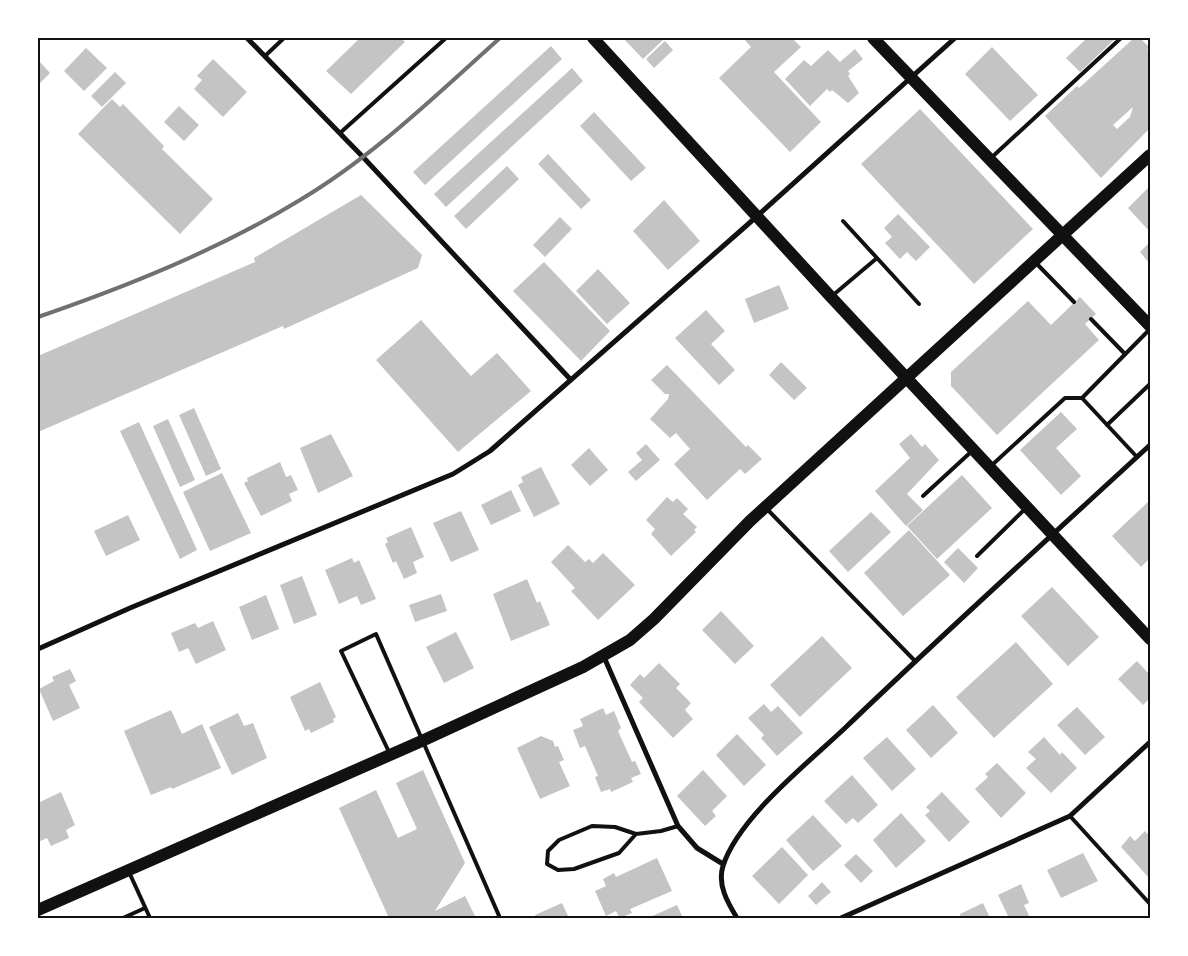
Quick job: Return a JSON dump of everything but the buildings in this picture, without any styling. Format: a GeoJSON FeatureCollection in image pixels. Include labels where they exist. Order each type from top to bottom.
{"type":"FeatureCollection","features":[{"type":"Feature","properties":{"kind":"main road"},"geometry":{"type":"LineString","coordinates":[[593,38],[1150,639]]}},
{"type":"Feature","properties":{"kind":"main road"},"geometry":{"type":"LineString","coordinates":[[874,38],[1064,234],[1150,327]]}},
{"type":"Feature","properties":{"kind":"main road"},"geometry":{"type":"LineString","coordinates":[[38,910],[424,740],[583,667],[630,640],[654,619],[765,507],[1064,234],[1148,162]]}},
{"type":"Feature","properties":{"kind":"street"},"geometry":{"type":"LineString","coordinates":[[248,38],[340,133],[571,380]]}},
{"type":"Feature","properties":{"kind":"street"},"geometry":{"type":"LineString","coordinates":[[38,649],[130,608],[453,474],[490,451],[955,38]]}},
{"type":"Feature","properties":{"kind":"street"},"geometry":{"type":"LineString","coordinates":[[737,918],[728,903],[721,884],[723,864],[744,829],[770,799],[915,661],[1150,445]]}},
{"type":"Feature","properties":{"kind":"street"},"geometry":{"type":"LineString","coordinates":[[604,655],[678,826],[697,848],[723,864]]}},
{"type":"Feature","properties":{"kind":"street"},"geometry":{"type":"LineString","coordinates":[[841,918],[1070,816],[1150,742]]}},
{"type":"Feature","properties":{"kind":"lane"},"geometry":{"type":"LineString","coordinates":[[265,56],[284,38]]}},
{"type":"Feature","properties":{"kind":"lane"},"geometry":{"type":"LineString","coordinates":[[340,133],[446,38]]}},
{"type":"Feature","properties":{"kind":"lane"},"geometry":{"type":"LineString","coordinates":[[991,158],[1121,38]]}},
{"type":"Feature","properties":{"kind":"lane"},"geometry":{"type":"LineString","coordinates":[[843,221],[920,304]]}},
{"type":"Feature","properties":{"kind":"lane"},"geometry":{"type":"LineString","coordinates":[[831,297],[877,258]]}},
{"type":"Feature","properties":{"kind":"lane"},"geometry":{"type":"LineString","coordinates":[[1035,262],[1074,302]]}},
{"type":"Feature","properties":{"kind":"lane"},"geometry":{"type":"LineString","coordinates":[[1091,319],[1125,354]]}},
{"type":"Feature","properties":{"kind":"lane"},"geometry":{"type":"LineString","coordinates":[[990,467],[1064,398],[1082,398],[1150,327]]}},
{"type":"Feature","properties":{"kind":"lane"},"geometry":{"type":"LineString","coordinates":[[1107,425],[1150,384]]}},
{"type":"Feature","properties":{"kind":"lane"},"geometry":{"type":"LineString","coordinates":[[1082,398],[1137,457]]}},
{"type":"Feature","properties":{"kind":"lane"},"geometry":{"type":"LineString","coordinates":[[923,496],[974,450]]}},
{"type":"Feature","properties":{"kind":"lane"},"geometry":{"type":"LineString","coordinates":[[765,507],[915,661]]}},
{"type":"Feature","properties":{"kind":"lane"},"geometry":{"type":"LineString","coordinates":[[977,556],[1027,507]]}},
{"type":"Feature","properties":{"kind":"lane"},"geometry":{"type":"LineString","coordinates":[[390,754],[341,651],[376,634],[424,740],[500,918]]}},
{"type":"Feature","properties":{"kind":"lane"},"geometry":{"type":"LineString","coordinates":[[1070,816],[1150,904]]}},
{"type":"Feature","properties":{"kind":"lane"},"geometry":{"type":"LineString","coordinates":[[636,834],[619,853],[574,869],[558,870],[547,864],[548,851],[559,840],[592,826],[615,827],[636,834],[661,832],[678,826]]}},
{"type":"Feature","properties":{"kind":"lane"},"geometry":{"type":"LineString","coordinates":[[128,870],[150,918]]}},
{"type":"Feature","properties":{"kind":"lane"},"geometry":{"type":"LineString","coordinates":[[122,918],[145,908]]}},
{"type":"Feature","properties":{"kind":"railway"},"geometry":{"type":"LineString","coordinates":[[38,317],[172,266],[237,235],[300,200],[327,183],[404,124],[500,38]]}}]}
